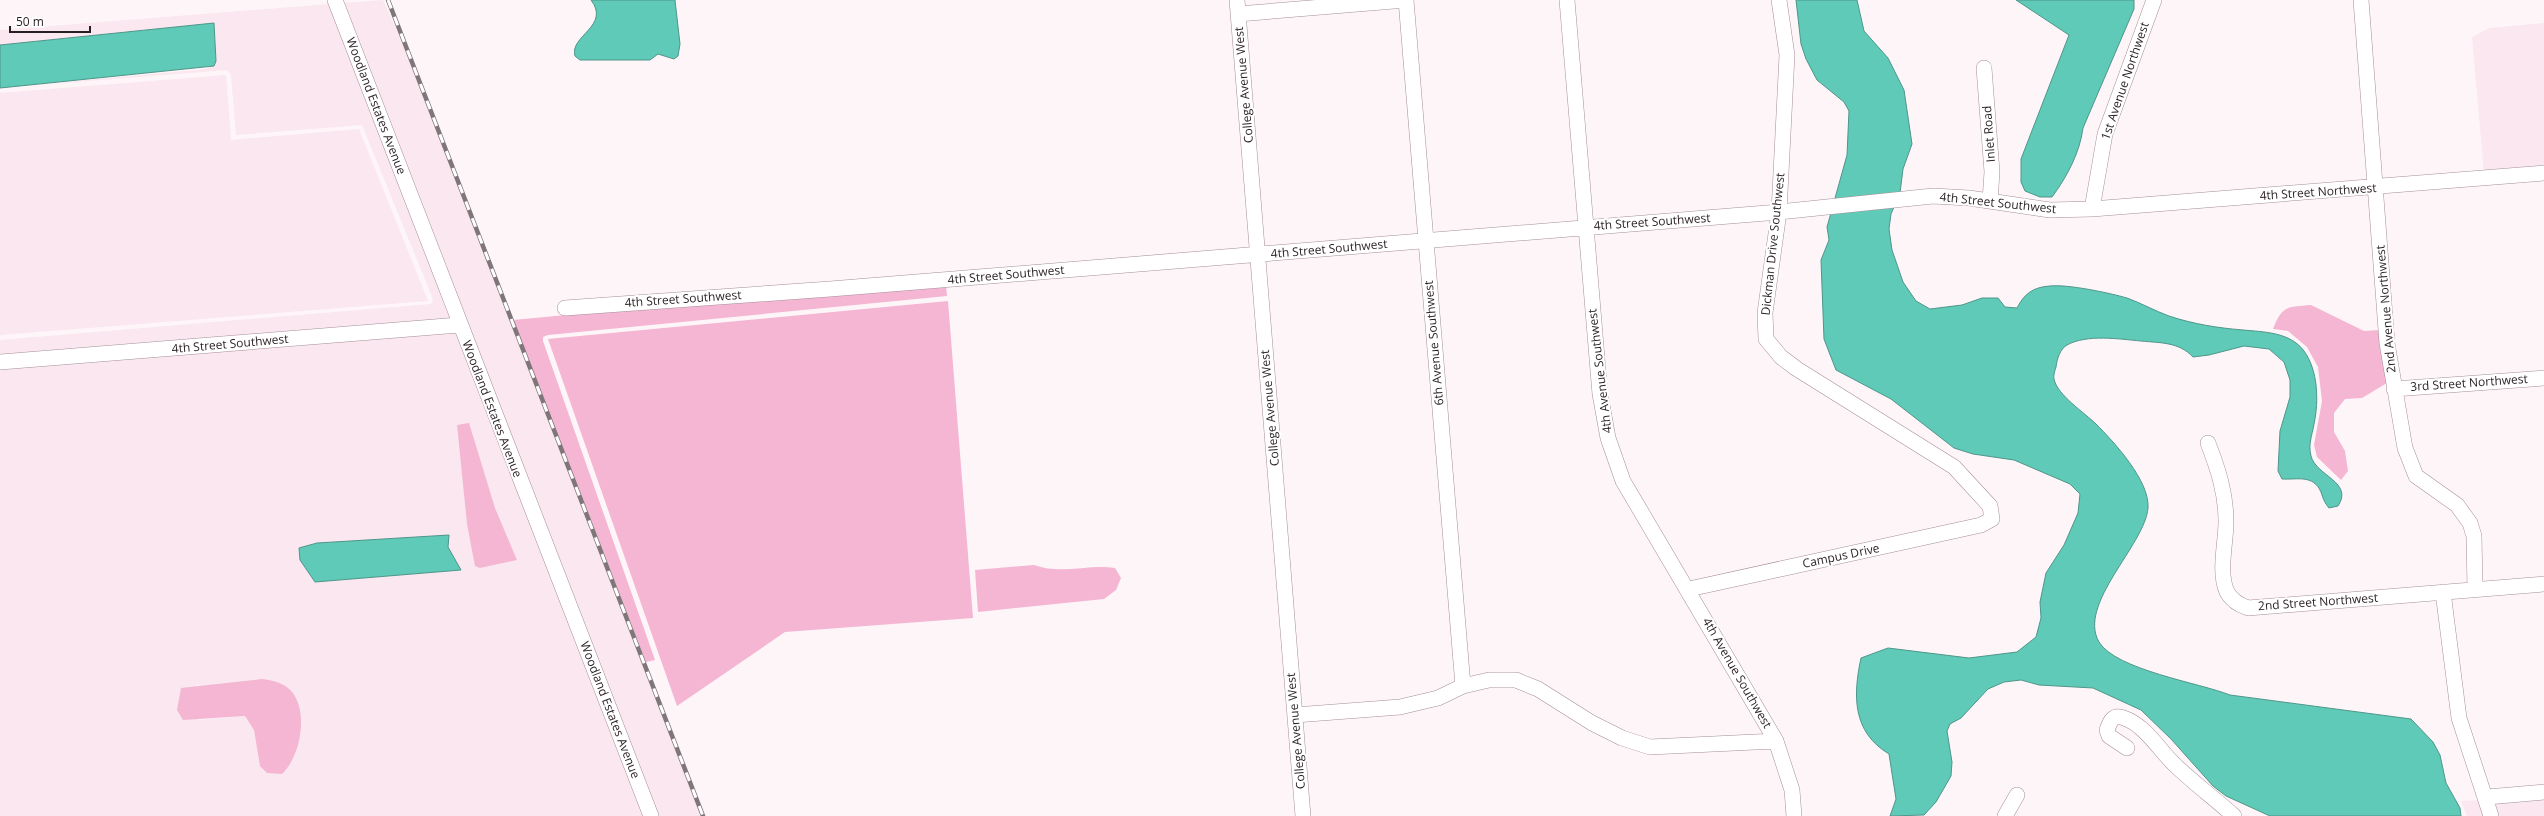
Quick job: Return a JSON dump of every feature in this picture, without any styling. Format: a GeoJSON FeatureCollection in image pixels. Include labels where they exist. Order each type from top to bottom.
{"type":"FeatureCollection","features":[{"type":"Feature","properties":{"kind":"street","name":"Woodland Estates Avenue"},"geometry":{"type":"LineString","coordinates":[[336,0],[459,325],[651,816]]}},
{"type":"Feature","properties":{"kind":"street"},"geometry":{"type":"LineString","coordinates":[[1238,7],[1406,0]]}},
{"type":"Feature","properties":{"kind":"street","name":"6th Avenue Southwest"},"geometry":{"type":"LineString","coordinates":[[1406,0],[1463,686]]}},
{"type":"Feature","properties":{"kind":"street","name":"4th Avenue Southwest"},"geometry":{"type":"LineString","coordinates":[[1567,0],[1600,394],[1608,438],[1623,481],[1689,589],[1776,741],[1792,790],[1794,816]]}},
{"type":"Feature","properties":{"kind":"street","name":"Dickman Drive Southwest"},"geometry":{"type":"LineString","coordinates":[[1779,0],[1787,55],[1779,212],[1767,288],[1766,339],[1781,357],[1797,369],[1954,467],[1990,506],[1992,519]]}},
{"type":"Feature","properties":{"kind":"street","name":"1st Avenue Northwest"},"geometry":{"type":"LineString","coordinates":[[2092,209],[2105,134],[2154,0]]}},
{"type":"Feature","properties":{"kind":"street","name":"2nd Avenue Northwest"},"geometry":{"type":"LineString","coordinates":[[2362,0],[2387,343],[2405,448],[2416,476],[2458,505],[2470,523],[2474,536],[2475,589]]}},
{"type":"Feature","properties":{"kind":"street","name":"College Avenue West"},"geometry":{"type":"LineString","coordinates":[[1238,7],[1303,816]]}},
{"type":"Feature","properties":{"kind":"street","name":"Inlet Road"},"geometry":{"type":"LineString","coordinates":[[1984,68],[1992,172],[1990,201]]}},
{"type":"Feature","properties":{"kind":"street","name":"4th Street Northwest"},"geometry":{"type":"LineString","coordinates":[[2092,209],[2376,188],[2544,173]]}},
{"type":"Feature","properties":{"kind":"street","name":"4th Street Southwest"},"geometry":{"type":"LineString","coordinates":[[565,308],[1779,212],[1915,197],[1969,198],[2050,210],[2092,209]]}},
{"type":"Feature","properties":{"kind":"street","name":"4th Street Southwest"},"geometry":{"type":"LineString","coordinates":[[0,362],[459,325]]}},
{"type":"Feature","properties":{"kind":"street","name":"3rd Street Northwest"},"geometry":{"type":"LineString","coordinates":[[2394,389],[2544,378]]}},
{"type":"Feature","properties":{"kind":"street","name":"2nd Street Northwest"},"geometry":{"type":"LineString","coordinates":[[2208,443],[2222,479],[2226,521],[2224,581],[2228,593],[2237,604],[2248,608],[2544,584]]}},
{"type":"Feature","properties":{"kind":"street","name":"Campus Drive"},"geometry":{"type":"LineString","coordinates":[[1689,589],[1981,525],[1992,519]]}},
{"type":"Feature","properties":{"kind":"street"},"geometry":{"type":"LineString","coordinates":[[2443,592],[2459,718],[2487,797],[2491,816]]}},
{"type":"Feature","properties":{"kind":"street"},"geometry":{"type":"LineString","coordinates":[[1295,715],[1400,707],[1438,698],[1463,686],[1489,680],[1516,680],[1538,689],[1592,723],[1622,738],[1650,747],[1776,741]]}},
{"type":"Feature","properties":{"kind":"street"},"geometry":{"type":"LineString","coordinates":[[2128,748],[2109,736],[2107,730],[2109,723],[2115,717],[2124,718],[2144,732],[2176,765],[2234,816]]}},
{"type":"Feature","properties":{"kind":"street"},"geometry":{"type":"LineString","coordinates":[[2487,797],[2544,792]]}},
{"type":"Feature","properties":{"kind":"street"},"geometry":{"type":"LineString","coordinates":[[2005,816],[2017,795]]}},
{"type":"Feature","properties":{"kind":"shaded area"},"geometry":{"type":"Polygon","coordinates":[[[383,0],[424,91],[706,816],[658,816],[343,3],[383,0]]]}},
{"type":"Feature","properties":{"kind":"shaded area"},"geometry":{"type":"Polygon","coordinates":[[[591,0],[675,0],[680,44],[678,56],[674,59],[658,54],[650,60],[580,60],[575,56],[575,49],[578,42],[593,24],[596,17],[596,9],[591,0]]]}},
{"type":"Feature","properties":{"kind":"shaded area"},"geometry":{"type":"Polygon","coordinates":[[[1796,0],[1857,0],[1864,31],[1888,58],[1904,90],[1912,144],[1903,169],[1900,193],[1891,214],[1889,229],[1892,250],[1903,282],[1916,301],[1930,309],[1962,305],[1982,298],[1998,298],[2005,307],[2017,308],[2026,295],[2039,288],[2057,286],[2077,288],[2100,291],[2127,298],[2178,319],[2215,327],[2276,334],[2292,340],[2304,351],[2309,359],[2315,376],[2317,396],[2316,415],[2310,444],[2311,456],[2314,463],[2338,485],[2341,491],[2342,498],[2338,506],[2329,508],[2318,486],[2314,483],[2304,479],[2282,479],[2278,471],[2280,431],[2290,397],[2290,380],[2284,362],[2269,349],[2244,346],[2209,355],[2193,357],[2182,348],[2169,344],[2123,339],[2093,338],[2075,342],[2062,349],[2054,375],[2056,385],[2060,391],[2096,424],[2121,451],[2137,474],[2147,497],[2148,508],[2144,523],[2104,593],[2097,610],[2095,627],[2099,642],[2108,652],[2140,668],[2230,695],[2411,719],[2433,742],[2440,755],[2446,783],[2460,808],[2461,816],[2270,816],[2226,796],[2213,786],[2171,739],[2141,710],[2093,688],[2039,685],[2021,680],[2004,682],[1988,689],[1961,718],[1950,724],[1947,731],[1952,762],[1951,776],[1936,802],[1924,815],[1890,816],[1896,799],[1889,754],[1877,745],[1868,735],[1858,712],[1857,686],[1861,658],[1888,648],[1969,658],[2017,652],[2036,637],[2041,618],[2040,602],[2046,573],[2064,545],[2078,513],[2080,494],[2070,484],[2014,460],[1973,454],[1954,448],[1891,399],[1836,370],[1824,339],[1821,260],[1829,240],[1827,227],[1847,155],[1849,111],[1844,102],[1817,80],[1806,59],[1801,44],[1796,0]]]}},
{"type":"Feature","properties":{"kind":"shaded area"},"geometry":{"type":"Polygon","coordinates":[[[2016,0],[2134,0],[2134,9],[2083,128],[2076,155],[2068,173],[2052,197],[2040,197],[2025,191],[2021,182],[2021,159],[2069,35],[2016,0]]]}},
{"type":"Feature","properties":{"kind":"shaded area"},"geometry":{"type":"Polygon","coordinates":[[[330,4],[451,320],[0,357],[0,340],[431,304],[433,299],[362,125],[236,135],[231,75],[227,70],[0,88],[206,69],[216,61],[214,23],[0,45],[0,30],[330,4]]]}},
{"type":"Feature","properties":{"kind":"shaded area"},"geometry":{"type":"Polygon","coordinates":[[[214,23],[216,61],[214,66],[0,88],[0,45],[214,23]]]}},
{"type":"Feature","properties":{"kind":"shaded area"},"geometry":{"type":"Polygon","coordinates":[[[2544,23],[2544,167],[2484,173],[2472,37],[2489,28],[2544,23]]]}},
{"type":"Feature","properties":{"kind":"shaded area"},"geometry":{"type":"Polygon","coordinates":[[[226,75],[231,140],[359,129],[428,301],[0,335],[0,93],[226,75]]]}},
{"type":"Feature","properties":{"kind":"shaded area"},"geometry":{"type":"Polygon","coordinates":[[[946,285],[947,296],[548,335],[543,337],[543,341],[655,660],[646,662],[513,320],[641,308],[946,285]]]}},
{"type":"Feature","properties":{"kind":"shaded area"},"geometry":{"type":"Polygon","coordinates":[[[948,301],[973,618],[785,632],[677,706],[548,339],[948,301]]]}},
{"type":"Feature","properties":{"kind":"shaded area"},"geometry":{"type":"Polygon","coordinates":[[[2311,305],[2364,331],[2380,330],[2387,383],[2362,398],[2345,399],[2334,413],[2334,432],[2345,451],[2348,471],[2341,480],[2317,457],[2314,445],[2322,401],[2318,367],[2307,347],[2288,331],[2273,329],[2276,321],[2283,311],[2291,307],[2311,305]]]}},
{"type":"Feature","properties":{"kind":"shaded area"},"geometry":{"type":"Polygon","coordinates":[[[455,330],[645,816],[0,816],[0,368],[455,330]],[[457,425],[467,524],[480,568],[517,560],[495,508],[457,425]],[[449,535],[317,543],[448,547],[449,535]],[[197,684],[198,720],[245,716],[254,730],[260,766],[297,744],[197,684]]]}},
{"type":"Feature","properties":{"kind":"shaded area"},"geometry":{"type":"Polygon","coordinates":[[[469,423],[495,508],[517,560],[480,568],[475,566],[467,524],[457,425],[469,423]]]}},
{"type":"Feature","properties":{"kind":"shaded area"},"geometry":{"type":"Polygon","coordinates":[[[449,535],[448,547],[461,570],[315,582],[300,560],[299,548],[317,543],[449,535]]]}},
{"type":"Feature","properties":{"kind":"shaded area"},"geometry":{"type":"Polygon","coordinates":[[[1034,565],[1054,569],[1095,567],[1115,568],[1121,578],[1116,590],[1104,599],[978,612],[975,570],[1034,565]]]}},
{"type":"Feature","properties":{"kind":"shaded area"},"geometry":{"type":"Polygon","coordinates":[[[262,679],[278,682],[286,686],[292,692],[300,711],[301,723],[298,746],[294,757],[282,774],[267,773],[260,766],[254,730],[245,716],[183,720],[177,710],[181,688],[262,679]]]}},
{"type":"Feature","properties":{"kind":"shaded area"},"geometry":{"type":"Polygon","coordinates":[[[2544,798],[2544,816],[2498,816],[2494,802],[2544,798]]]}},
{"type":"Feature","properties":{"kind":"shaded area"},"geometry":{"type":"Polygon","coordinates":[[[2481,800],[2485,816],[2467,816],[2461,801],[2481,800]]]}},
{"type":"Feature","properties":{"kind":"railway"},"geometry":{"type":"LineString","coordinates":[[388,0],[703,816]]}}]}
